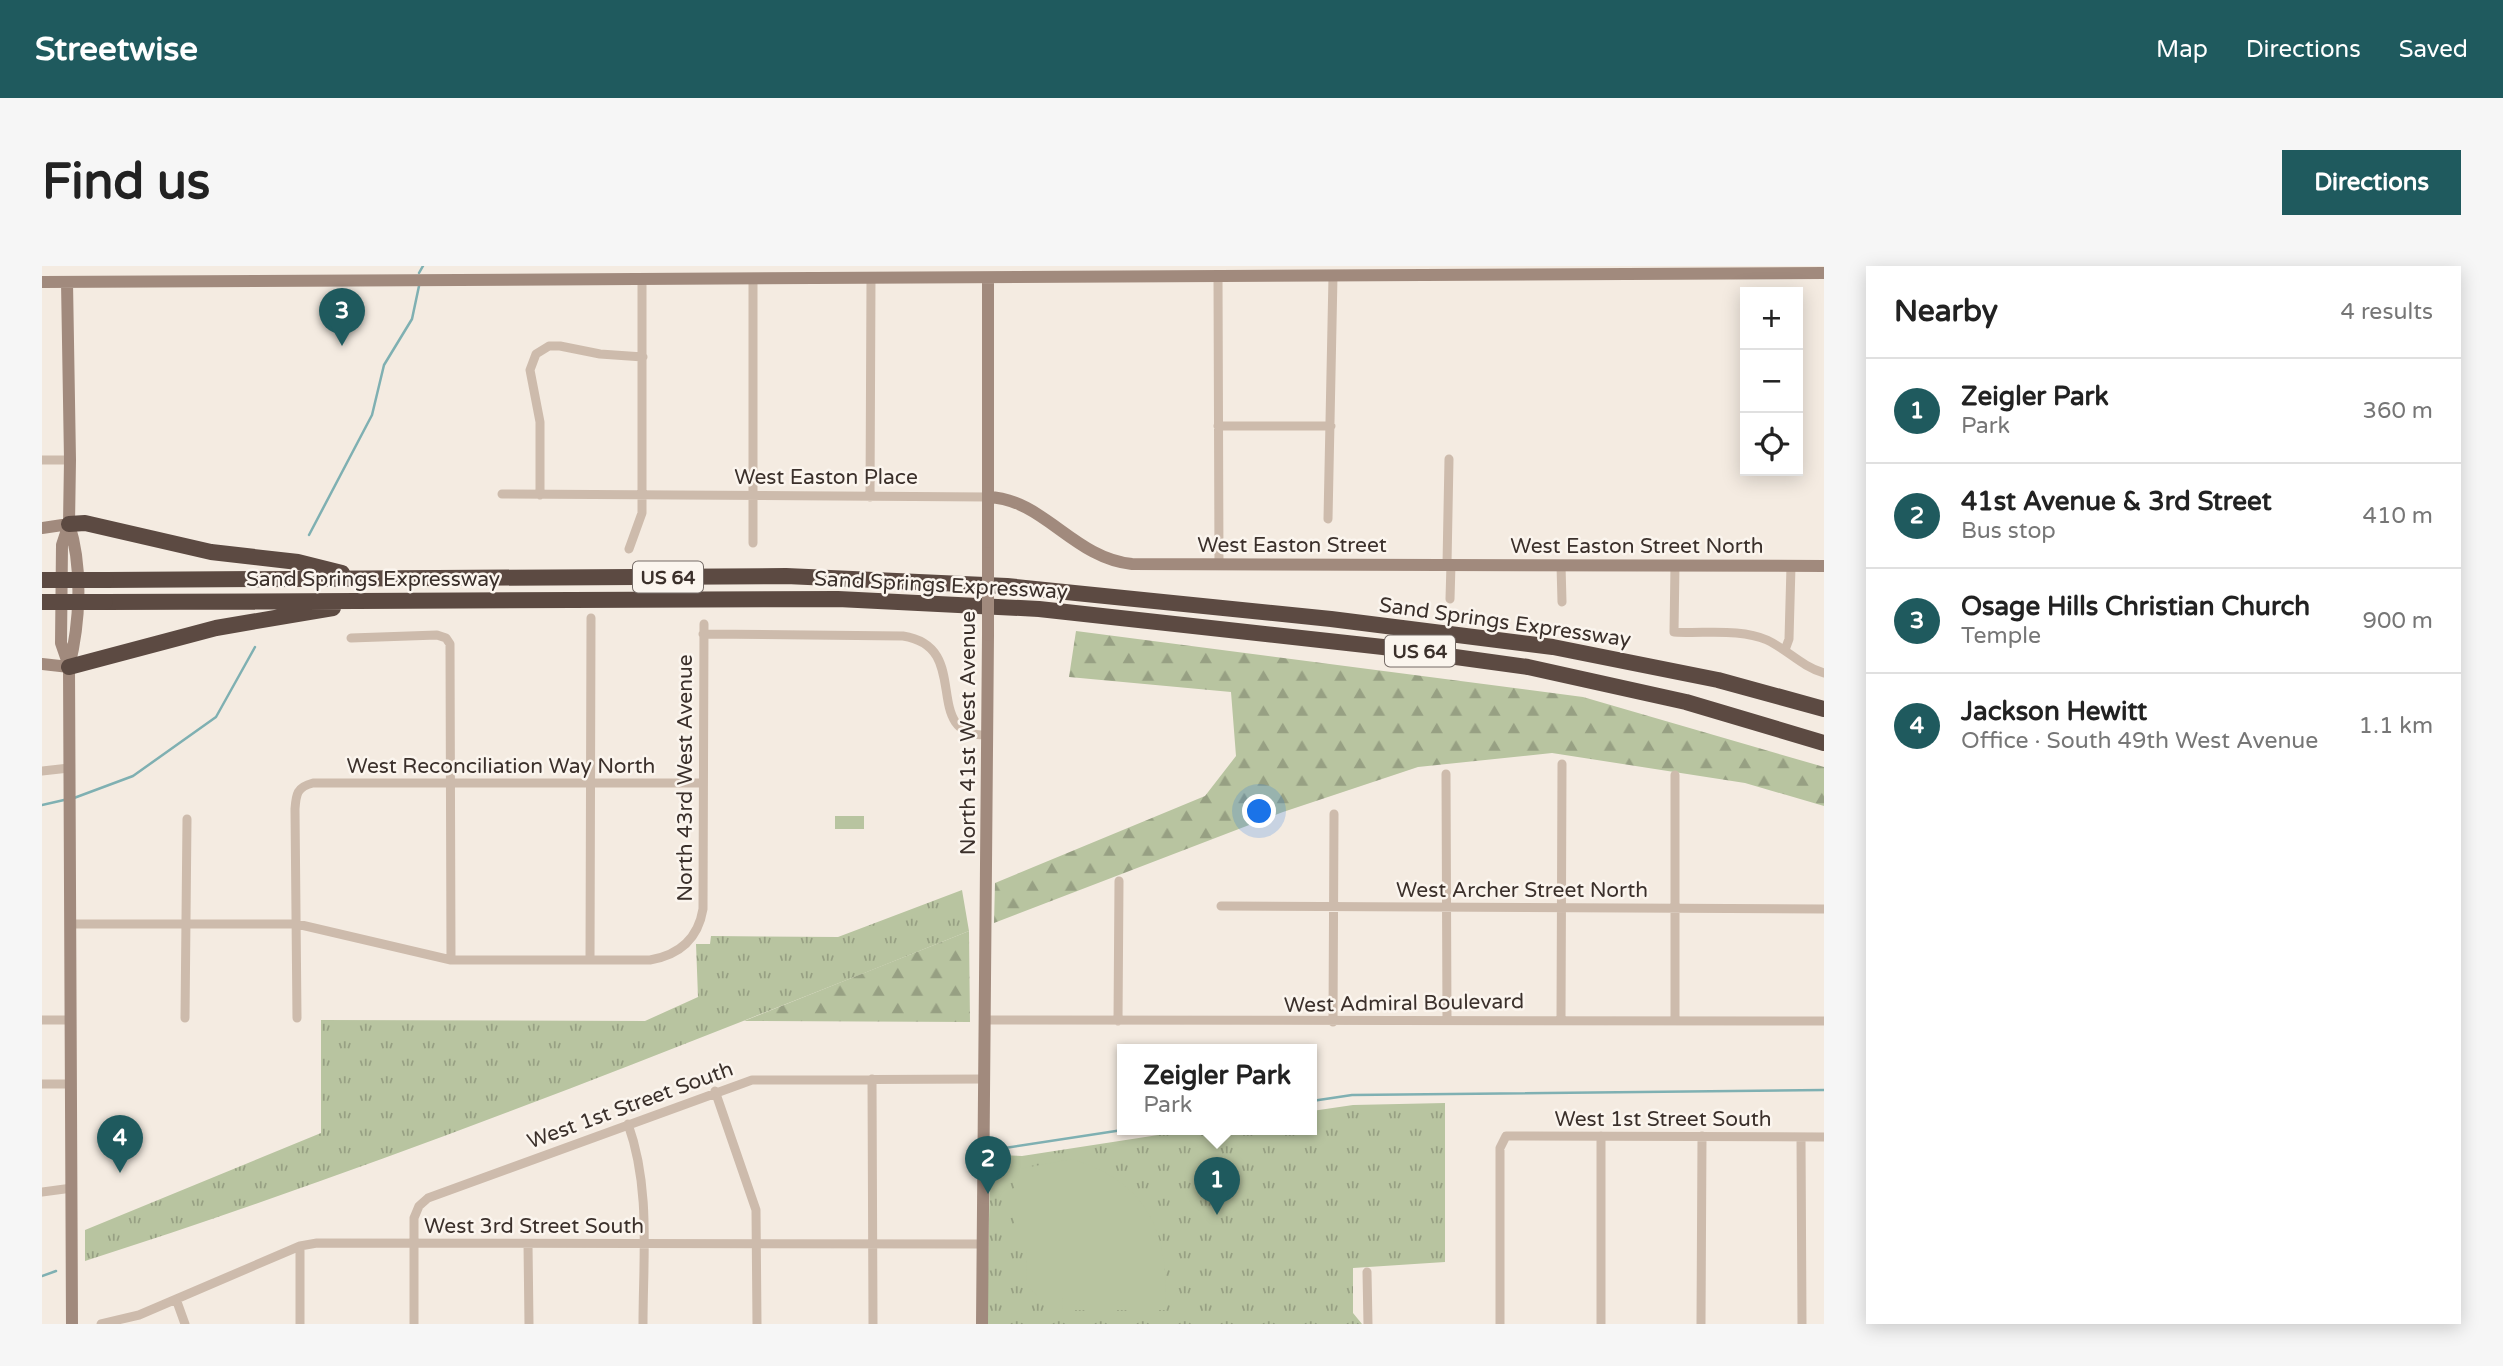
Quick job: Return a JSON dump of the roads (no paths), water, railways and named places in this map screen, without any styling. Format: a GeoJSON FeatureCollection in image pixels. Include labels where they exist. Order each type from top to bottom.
{"type":"FeatureCollection","features":[{"type":"Feature","properties":{"kind":"highway"},"geometry":{"type":"LineString","coordinates":[[69,524],[85,523],[211,552],[298,562],[368,579]]}},
{"type":"Feature","properties":{"kind":"highway","name":"Sand Springs Expressway"},"geometry":{"type":"LineString","coordinates":[[42,580],[786,576],[1076,592],[1553,647],[1718,680],[1824,709]]}},
{"type":"Feature","properties":{"kind":"highway","name":"Sand Springs Expressway"},"geometry":{"type":"LineString","coordinates":[[42,602],[838,599],[1120,617],[1421,651],[1528,667],[1686,702],[1824,743]]}},
{"type":"Feature","properties":{"kind":"highway"},"geometry":{"type":"LineString","coordinates":[[69,667],[216,628],[369,601]]}},
{"type":"Feature","properties":{"kind":"street"},"geometry":{"type":"LineString","coordinates":[[42,282],[988,278],[1044,272],[1218,276],[1271,271],[1332,276],[1824,272]]}},
{"type":"Feature","properties":{"kind":"street"},"geometry":{"type":"LineString","coordinates":[[1218,276],[1219,565]]}},
{"type":"Feature","properties":{"kind":"street"},"geometry":{"type":"LineString","coordinates":[[1328,519],[1332,276]]}},
{"type":"Feature","properties":{"kind":"street"},"geometry":{"type":"LineString","coordinates":[[870,497],[871,278]]}},
{"type":"Feature","properties":{"kind":"street","name":"North 41st West Avenue"},"geometry":{"type":"LineString","coordinates":[[982,1324],[988,735],[988,278]]}},
{"type":"Feature","properties":{"kind":"street"},"geometry":{"type":"LineString","coordinates":[[629,549],[640,522],[643,496],[642,279]]}},
{"type":"Feature","properties":{"kind":"street"},"geometry":{"type":"LineString","coordinates":[[753,279],[753,543]]}},
{"type":"Feature","properties":{"kind":"street"},"geometry":{"type":"LineString","coordinates":[[67,282],[69,524],[76,545],[76,641],[69,667],[72,1324]]}},
{"type":"Feature","properties":{"kind":"street"},"geometry":{"type":"LineString","coordinates":[[540,495],[540,422],[530,370],[533,358],[540,350],[560,346],[600,354],[643,357]]}},
{"type":"Feature","properties":{"kind":"street"},"geometry":{"type":"LineString","coordinates":[[1218,426],[1331,425]]}},
{"type":"Feature","properties":{"kind":"street"},"geometry":{"type":"LineString","coordinates":[[1449,459],[1450,599]]}},
{"type":"Feature","properties":{"kind":"street"},"geometry":{"type":"LineString","coordinates":[[42,460],[70,460]]}},
{"type":"Feature","properties":{"kind":"street","name":"West Easton Place"},"geometry":{"type":"LineString","coordinates":[[502,494],[988,497],[1021,503],[1085,549],[1115,562],[1132,564]]}},
{"type":"Feature","properties":{"kind":"street"},"geometry":{"type":"LineString","coordinates":[[42,528],[69,524]]}},
{"type":"Feature","properties":{"kind":"street","name":"West Easton Street"},"geometry":{"type":"LineString","coordinates":[[1132,564],[1449,564]]}},
{"type":"Feature","properties":{"kind":"street","name":"West Easton Street North"},"geometry":{"type":"LineString","coordinates":[[1449,564],[1824,566]]}},
{"type":"Feature","properties":{"kind":"street"},"geometry":{"type":"LineString","coordinates":[[1561,565],[1562,602]]}},
{"type":"Feature","properties":{"kind":"street"},"geometry":{"type":"LineString","coordinates":[[1675,565],[1674,632],[1747,634],[1785,650],[1797,662],[1824,673]]}},
{"type":"Feature","properties":{"kind":"street"},"geometry":{"type":"LineString","coordinates":[[1785,650],[1789,639],[1791,566]]}},
{"type":"Feature","properties":{"kind":"street"},"geometry":{"type":"LineString","coordinates":[[70,924],[297,924],[451,960],[590,960],[591,618]]}},
{"type":"Feature","properties":{"kind":"street","name":"North 43rd West Avenue"},"geometry":{"type":"LineString","coordinates":[[590,960],[663,958],[683,947],[696,932],[703,909],[704,624]]}},
{"type":"Feature","properties":{"kind":"street"},"geometry":{"type":"LineString","coordinates":[[351,638],[437,635],[448,640],[451,960]]}},
{"type":"Feature","properties":{"kind":"street"},"geometry":{"type":"LineString","coordinates":[[703,635],[903,636],[920,639],[932,648],[941,661],[947,704],[954,720],[974,735],[988,735]]}},
{"type":"Feature","properties":{"kind":"street"},"geometry":{"type":"LineString","coordinates":[[42,664],[69,667]]}},
{"type":"Feature","properties":{"kind":"street"},"geometry":{"type":"LineString","coordinates":[[1561,1019],[1562,764]]}},
{"type":"Feature","properties":{"kind":"street"},"geometry":{"type":"LineString","coordinates":[[42,771],[69,772]]}},
{"type":"Feature","properties":{"kind":"street"},"geometry":{"type":"LineString","coordinates":[[1446,774],[1447,1020]]}},
{"type":"Feature","properties":{"kind":"street"},"geometry":{"type":"LineString","coordinates":[[1675,775],[1675,1020]]}},
{"type":"Feature","properties":{"kind":"street","name":"West Reconciliation Way North"},"geometry":{"type":"LineString","coordinates":[[297,924],[295,809],[300,788],[313,783],[703,783]]}},
{"type":"Feature","properties":{"kind":"street"},"geometry":{"type":"LineString","coordinates":[[1334,814],[1334,1022]]}},
{"type":"Feature","properties":{"kind":"street"},"geometry":{"type":"LineString","coordinates":[[185,1018],[187,819]]}},
{"type":"Feature","properties":{"kind":"street"},"geometry":{"type":"LineString","coordinates":[[1118,1021],[1119,881]]}},
{"type":"Feature","properties":{"kind":"street","name":"West Archer Street North"},"geometry":{"type":"LineString","coordinates":[[1221,906],[1824,909]]}},
{"type":"Feature","properties":{"kind":"street"},"geometry":{"type":"LineString","coordinates":[[297,924],[297,1018]]}},
{"type":"Feature","properties":{"kind":"street"},"geometry":{"type":"LineString","coordinates":[[42,1020],[70,1020]]}},
{"type":"Feature","properties":{"kind":"street","name":"West Admiral Boulevard"},"geometry":{"type":"LineString","coordinates":[[985,1020],[1824,1021]]}},
{"type":"Feature","properties":{"kind":"street","name":"West 1st Street South"},"geometry":{"type":"LineString","coordinates":[[414,1324],[415,1214],[428,1198],[715,1091],[764,1078],[985,1079]]}},
{"type":"Feature","properties":{"kind":"street"},"geometry":{"type":"LineString","coordinates":[[872,1079],[873,1324]]}},
{"type":"Feature","properties":{"kind":"street"},"geometry":{"type":"LineString","coordinates":[[42,1084],[70,1084]]}},
{"type":"Feature","properties":{"kind":"street"},"geometry":{"type":"LineString","coordinates":[[715,1091],[754,1197],[757,1324]]}},
{"type":"Feature","properties":{"kind":"street"},"geometry":{"type":"LineString","coordinates":[[628,1124],[642,1169],[643,1324]]}},
{"type":"Feature","properties":{"kind":"street","name":"West 1st Street South"},"geometry":{"type":"LineString","coordinates":[[1500,1324],[1500,1148],[1503,1139],[1511,1136],[1824,1137]]}},
{"type":"Feature","properties":{"kind":"street"},"geometry":{"type":"LineString","coordinates":[[1601,1136],[1601,1324]]}},
{"type":"Feature","properties":{"kind":"street"},"geometry":{"type":"LineString","coordinates":[[1701,1324],[1702,1136]]}},
{"type":"Feature","properties":{"kind":"street"},"geometry":{"type":"LineString","coordinates":[[1801,1138],[1802,1324]]}},
{"type":"Feature","properties":{"kind":"street"},"geometry":{"type":"LineString","coordinates":[[42,1192],[72,1188]]}},
{"type":"Feature","properties":{"kind":"street","name":"West 3rd Street South"},"geometry":{"type":"LineString","coordinates":[[102,1324],[128,1319],[300,1246],[317,1242],[983,1244]]}},
{"type":"Feature","properties":{"kind":"street"},"geometry":{"type":"LineString","coordinates":[[528,1244],[529,1324]]}},
{"type":"Feature","properties":{"kind":"street"},"geometry":{"type":"LineString","coordinates":[[300,1246],[300,1324]]}},
{"type":"Feature","properties":{"kind":"street"},"geometry":{"type":"LineString","coordinates":[[1367,1272],[1368,1324]]}},
{"type":"Feature","properties":{"kind":"street"},"geometry":{"type":"LineString","coordinates":[[176,1298],[185,1324]]}},
{"type":"Feature","properties":{"kind":"waterway"},"geometry":{"type":"LineString","coordinates":[[419,273],[423,266]]}},
{"type":"Feature","properties":{"kind":"waterway"},"geometry":{"type":"LineString","coordinates":[[309,535],[372,415],[384,365],[412,319],[419,286]]}},
{"type":"Feature","properties":{"kind":"waterway"},"geometry":{"type":"LineString","coordinates":[[74,798],[133,776],[216,717],[255,647]]}},
{"type":"Feature","properties":{"kind":"waterway"},"geometry":{"type":"LineString","coordinates":[[42,805],[64,800]]}},
{"type":"Feature","properties":{"kind":"waterway"},"geometry":{"type":"LineString","coordinates":[[1317,1100],[1352,1095],[1824,1090]]}},
{"type":"Feature","properties":{"kind":"waterway"},"geometry":{"type":"LineString","coordinates":[[998,1149],[1117,1131]]}},
{"type":"Feature","properties":{"kind":"waterway"},"geometry":{"type":"LineString","coordinates":[[42,1276],[56,1271]]}},
{"type":"Feature","properties":{"kind":"place","name":"Osage Hills Christian Church"},"geometry":{"type":"Point","coordinates":[342,346]}},
{"type":"Feature","properties":{"kind":"place","name":"Jackson Hewitt"},"geometry":{"type":"Point","coordinates":[120,1173]}},
{"type":"Feature","properties":{"kind":"place","name":"41st Avenue & 3rd Street"},"geometry":{"type":"Point","coordinates":[988,1194]}},
{"type":"Feature","properties":{"kind":"place","name":"Zeigler Park"},"geometry":{"type":"Point","coordinates":[1217,1215]}}]}
